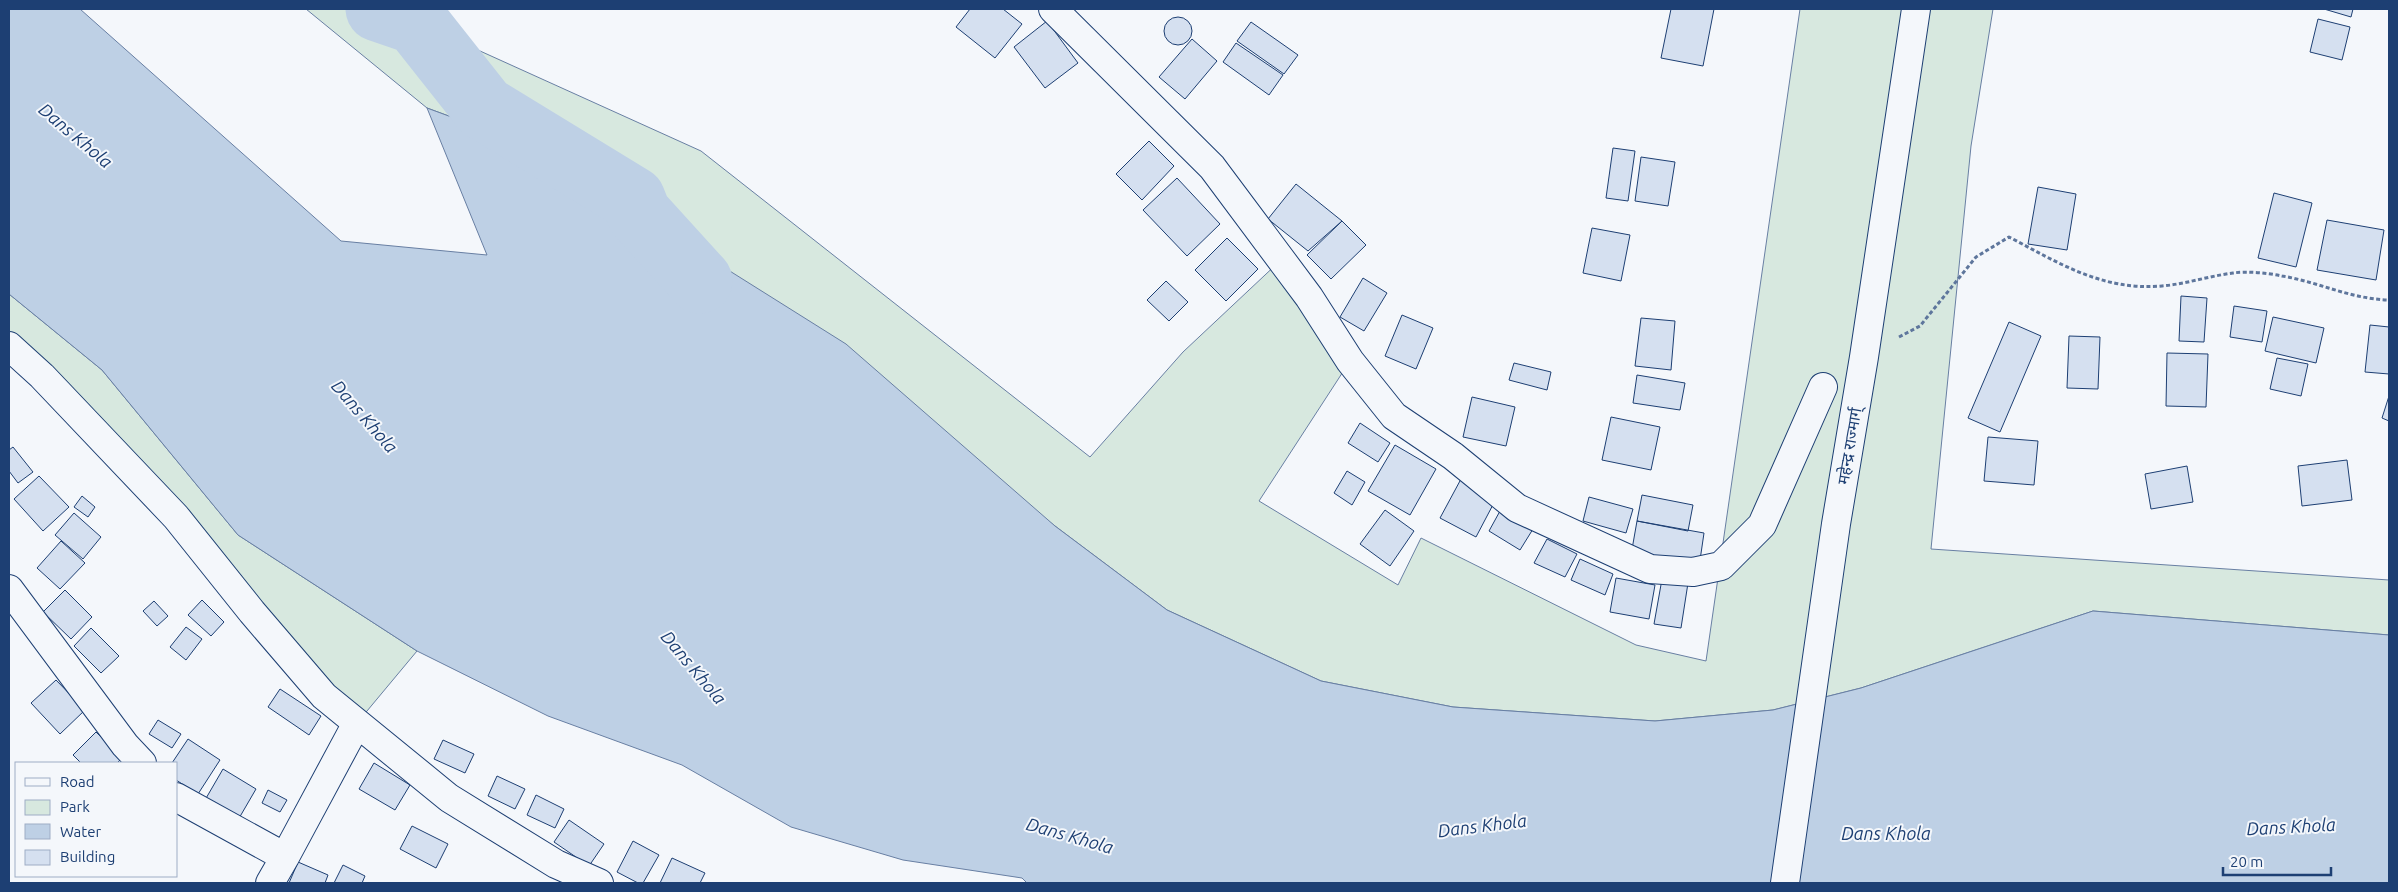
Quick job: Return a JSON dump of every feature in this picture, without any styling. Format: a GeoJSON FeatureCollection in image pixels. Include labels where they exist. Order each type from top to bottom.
{"type":"FeatureCollection","features":[{"type":"Feature","properties":{"kind":"main road"},"geometry":{"type":"LineString","coordinates":[[1053,9],[1212,167],[1309,297],[1350,360],[1394,416],[1453,456],[1525,512],[1650,569],[1694,572],[1721,566],[1762,525],[1824,387]]}},
{"type":"Feature","properties":{"kind":"main road","name":"महेन्द्र राज्मार्ग्"},"geometry":{"type":"LineString","coordinates":[[1785,883],[1836,524],[1864,357],[1916,9]]}},
{"type":"Feature","properties":{"kind":"main road"},"geometry":{"type":"LineString","coordinates":[[9,346],[42,376],[176,517],[252,612],[324,696],[449,798],[556,864],[600,883]]}},
{"type":"Feature","properties":{"kind":"main road"},"geometry":{"type":"LineString","coordinates":[[9,589],[124,745],[141,762]]}},
{"type":"Feature","properties":{"kind":"main road"},"geometry":{"type":"LineString","coordinates":[[270,883],[357,723]]}},
{"type":"Feature","properties":{"kind":"main road"},"geometry":{"type":"LineString","coordinates":[[178,798],[285,857]]}},
{"type":"Feature","properties":{"kind":"path"},"geometry":{"type":"LineString","coordinates":[[1864,357],[1920,326],[1976,257],[2009,237],[2077,273],[2119,284],[2160,286],[2199,281],[2234,272],[2283,276],[2344,294],[2389,300]]}},
{"type":"Feature","properties":{"kind":"green space"},"geometry":{"type":"Polygon","coordinates":[[[306,9],[378,9],[416,22],[701,151],[1090,457],[1183,352],[1281,260],[1350,361],[1259,501],[1398,585],[1421,538],[1636,645],[1706,661],[1800,9],[1993,9],[1971,146],[1931,549],[2389,580],[2389,635],[2093,611],[1861,688],[1773,710],[1655,721],[1453,707],[1321,681],[1167,610],[639,214],[484,129],[427,108],[306,9]]]}},
{"type":"Feature","properties":{"kind":"green space"},"geometry":{"type":"Polygon","coordinates":[[[9,294],[102,370],[238,535],[417,651],[357,723],[9,346],[9,294]]]}},
{"type":"Feature","properties":{"kind":"water","name":"Dans Khola"},"geometry":{"type":"Polygon","coordinates":[[[9,9],[80,9],[341,241],[487,255],[427,108],[484,129],[639,214],[846,344],[1055,526],[1167,610],[1321,681],[1453,707],[1655,721],[1773,710],[1861,688],[2093,611],[2389,635],[2389,883],[1027,883],[1022,878],[903,860],[791,827],[682,765],[548,716],[417,651],[238,535],[102,370],[9,294],[9,9]]]}},
{"type":"Feature","properties":{"kind":"building"},"geometry":{"type":"Polygon","coordinates":[[[970,9],[1003,9],[1022,24],[995,58],[956,27],[970,9]]]}},
{"type":"Feature","properties":{"kind":"building"},"geometry":{"type":"Polygon","coordinates":[[[1671,9],[1714,9],[1703,66],[1661,58],[1671,9]]]}},
{"type":"Feature","properties":{"kind":"building"},"geometry":{"type":"Polygon","coordinates":[[[2324,9],[2353,9],[2351,17],[2324,9]]]}},
{"type":"Feature","properties":{"kind":"building"},"geometry":{"type":"Polygon","coordinates":[[[1178,17],[1188,21],[1192,31],[1188,41],[1178,45],[1168,41],[1164,31],[1168,21],[1178,17]]]}},
{"type":"Feature","properties":{"kind":"building"},"geometry":{"type":"Polygon","coordinates":[[[2318,19],[2350,27],[2342,60],[2310,52],[2318,19]]]}},
{"type":"Feature","properties":{"kind":"building"},"geometry":{"type":"Polygon","coordinates":[[[1047,21],[1078,63],[1045,88],[1014,47],[1047,21]]]}},
{"type":"Feature","properties":{"kind":"building"},"geometry":{"type":"Polygon","coordinates":[[[1251,22],[1298,55],[1284,74],[1237,41],[1251,22]]]}},
{"type":"Feature","properties":{"kind":"building"},"geometry":{"type":"Polygon","coordinates":[[[1192,39],[1217,61],[1185,99],[1159,77],[1192,39]]]}},
{"type":"Feature","properties":{"kind":"building"},"geometry":{"type":"Polygon","coordinates":[[[1236,43],[1283,75],[1269,95],[1223,62],[1236,43]]]}},
{"type":"Feature","properties":{"kind":"building"},"geometry":{"type":"Polygon","coordinates":[[[1149,141],[1174,166],[1142,200],[1116,174],[1149,141]]]}},
{"type":"Feature","properties":{"kind":"building"},"geometry":{"type":"Polygon","coordinates":[[[1613,148],[1635,151],[1628,201],[1606,198],[1613,148]]]}},
{"type":"Feature","properties":{"kind":"building"},"geometry":{"type":"Polygon","coordinates":[[[1641,157],[1675,162],[1668,206],[1635,201],[1641,157]]]}},
{"type":"Feature","properties":{"kind":"building"},"geometry":{"type":"Polygon","coordinates":[[[1177,178],[1220,224],[1187,256],[1143,210],[1177,178]]]}},
{"type":"Feature","properties":{"kind":"building"},"geometry":{"type":"Polygon","coordinates":[[[1296,184],[1342,221],[1308,251],[1268,219],[1296,184]]]}},
{"type":"Feature","properties":{"kind":"building"},"geometry":{"type":"Polygon","coordinates":[[[2038,187],[2076,194],[2067,250],[2028,244],[2038,187]]]}},
{"type":"Feature","properties":{"kind":"building"},"geometry":{"type":"Polygon","coordinates":[[[2274,193],[2312,203],[2296,267],[2258,258],[2274,193]]]}},
{"type":"Feature","properties":{"kind":"building"},"geometry":{"type":"Polygon","coordinates":[[[2327,220],[2384,230],[2376,280],[2317,270],[2327,220]]]}},
{"type":"Feature","properties":{"kind":"building"},"geometry":{"type":"Polygon","coordinates":[[[1342,221],[1366,245],[1331,279],[1307,255],[1342,221]]]}},
{"type":"Feature","properties":{"kind":"building"},"geometry":{"type":"Polygon","coordinates":[[[1592,228],[1630,235],[1621,281],[1583,273],[1592,228]]]}},
{"type":"Feature","properties":{"kind":"building"},"geometry":{"type":"Polygon","coordinates":[[[1227,238],[1258,269],[1226,301],[1195,270],[1227,238]]]}},
{"type":"Feature","properties":{"kind":"building"},"geometry":{"type":"Polygon","coordinates":[[[1363,278],[1387,293],[1364,331],[1340,317],[1363,278]]]}},
{"type":"Feature","properties":{"kind":"building"},"geometry":{"type":"Polygon","coordinates":[[[1166,281],[1188,302],[1169,321],[1147,300],[1166,281]]]}},
{"type":"Feature","properties":{"kind":"building"},"geometry":{"type":"Polygon","coordinates":[[[2181,296],[2207,298],[2204,342],[2179,341],[2181,296]]]}},
{"type":"Feature","properties":{"kind":"building"},"geometry":{"type":"Polygon","coordinates":[[[2234,306],[2267,311],[2262,342],[2230,337],[2234,306]]]}},
{"type":"Feature","properties":{"kind":"building"},"geometry":{"type":"Polygon","coordinates":[[[1402,315],[1433,328],[1416,369],[1385,356],[1402,315]]]}},
{"type":"Feature","properties":{"kind":"building"},"geometry":{"type":"Polygon","coordinates":[[[2273,317],[2324,328],[2316,363],[2265,351],[2273,317]]]}},
{"type":"Feature","properties":{"kind":"building"},"geometry":{"type":"Polygon","coordinates":[[[1641,318],[1675,321],[1671,370],[1635,366],[1641,318]]]}},
{"type":"Feature","properties":{"kind":"building"},"geometry":{"type":"Polygon","coordinates":[[[2009,322],[2041,336],[2000,432],[1968,418],[2009,322]]]}},
{"type":"Feature","properties":{"kind":"building"},"geometry":{"type":"Polygon","coordinates":[[[2370,325],[2389,327],[2389,374],[2365,372],[2370,325]]]}},
{"type":"Feature","properties":{"kind":"building"},"geometry":{"type":"Polygon","coordinates":[[[2069,336],[2100,337],[2098,389],[2067,388],[2069,336]]]}},
{"type":"Feature","properties":{"kind":"building"},"geometry":{"type":"Polygon","coordinates":[[[2167,353],[2208,354],[2206,407],[2166,406],[2167,353]]]}},
{"type":"Feature","properties":{"kind":"building"},"geometry":{"type":"Polygon","coordinates":[[[2277,358],[2308,364],[2301,396],[2270,389],[2277,358]]]}},
{"type":"Feature","properties":{"kind":"building"},"geometry":{"type":"Polygon","coordinates":[[[1514,363],[1551,372],[1547,390],[1509,380],[1514,363]]]}},
{"type":"Feature","properties":{"kind":"building"},"geometry":{"type":"Polygon","coordinates":[[[1637,375],[1685,383],[1680,410],[1633,403],[1637,375]]]}},
{"type":"Feature","properties":{"kind":"building"},"geometry":{"type":"Polygon","coordinates":[[[2389,396],[2389,421],[2382,418],[2389,396]]]}},
{"type":"Feature","properties":{"kind":"building"},"geometry":{"type":"Polygon","coordinates":[[[1472,397],[1515,407],[1506,446],[1463,437],[1472,397]]]}},
{"type":"Feature","properties":{"kind":"building"},"geometry":{"type":"Polygon","coordinates":[[[1611,417],[1660,427],[1651,470],[1602,460],[1611,417]]]}},
{"type":"Feature","properties":{"kind":"building"},"geometry":{"type":"Polygon","coordinates":[[[1360,423],[1390,443],[1378,462],[1348,443],[1360,423]]]}},
{"type":"Feature","properties":{"kind":"building"},"geometry":{"type":"Polygon","coordinates":[[[1988,437],[2038,441],[2034,485],[1984,481],[1988,437]]]}},
{"type":"Feature","properties":{"kind":"building"},"geometry":{"type":"Polygon","coordinates":[[[1395,445],[1436,469],[1410,515],[1368,491],[1395,445]]]}},
{"type":"Feature","properties":{"kind":"building"},"geometry":{"type":"Polygon","coordinates":[[[13,447],[33,472],[18,483],[9,471],[9,450],[13,447]]]}},
{"type":"Feature","properties":{"kind":"building"},"geometry":{"type":"Polygon","coordinates":[[[2347,460],[2352,500],[2302,506],[2298,466],[2347,460]]]}},
{"type":"Feature","properties":{"kind":"building"},"geometry":{"type":"Polygon","coordinates":[[[2187,466],[2193,502],[2151,509],[2145,474],[2187,466]]]}},
{"type":"Feature","properties":{"kind":"building"},"geometry":{"type":"Polygon","coordinates":[[[1347,471],[1365,482],[1352,505],[1334,493],[1347,471]]]}},
{"type":"Feature","properties":{"kind":"building"},"geometry":{"type":"Polygon","coordinates":[[[39,476],[69,507],[43,531],[14,499],[39,476]]]}},
{"type":"Feature","properties":{"kind":"building"},"geometry":{"type":"Polygon","coordinates":[[[1461,479],[1496,499],[1476,537],[1440,518],[1461,479]]]}},
{"type":"Feature","properties":{"kind":"building"},"geometry":{"type":"Polygon","coordinates":[[[1642,495],[1693,505],[1688,531],[1637,521],[1642,495]]]}},
{"type":"Feature","properties":{"kind":"building"},"geometry":{"type":"Polygon","coordinates":[[[82,496],[95,507],[88,517],[74,507],[82,496]]]}},
{"type":"Feature","properties":{"kind":"building"},"geometry":{"type":"Polygon","coordinates":[[[1589,497],[1633,509],[1626,533],[1583,521],[1589,497]]]}},
{"type":"Feature","properties":{"kind":"building"},"geometry":{"type":"Polygon","coordinates":[[[1385,510],[1414,531],[1390,566],[1360,544],[1385,510]]]}},
{"type":"Feature","properties":{"kind":"building"},"geometry":{"type":"Polygon","coordinates":[[[1500,511],[1533,529],[1520,550],[1489,531],[1500,511]]]}},
{"type":"Feature","properties":{"kind":"building"},"geometry":{"type":"Polygon","coordinates":[[[74,513],[101,537],[83,559],[55,535],[74,513]]]}},
{"type":"Feature","properties":{"kind":"building"},"geometry":{"type":"Polygon","coordinates":[[[1637,521],[1704,533],[1699,567],[1631,555],[1637,521]]]}},
{"type":"Feature","properties":{"kind":"building"},"geometry":{"type":"Polygon","coordinates":[[[1547,539],[1577,554],[1565,577],[1534,563],[1547,539]]]}},
{"type":"Feature","properties":{"kind":"building"},"geometry":{"type":"Polygon","coordinates":[[[61,541],[85,563],[60,589],[37,568],[61,541]]]}},
{"type":"Feature","properties":{"kind":"building"},"geometry":{"type":"Polygon","coordinates":[[[1580,559],[1613,574],[1605,595],[1571,580],[1580,559]]]}},
{"type":"Feature","properties":{"kind":"building"},"geometry":{"type":"Polygon","coordinates":[[[1616,578],[1655,585],[1649,619],[1610,612],[1616,578]]]}},
{"type":"Feature","properties":{"kind":"building"},"geometry":{"type":"Polygon","coordinates":[[[1662,579],[1688,583],[1681,628],[1654,624],[1662,579]]]}},
{"type":"Feature","properties":{"kind":"building"},"geometry":{"type":"Polygon","coordinates":[[[65,590],[92,617],[71,639],[43,612],[65,590]]]}},
{"type":"Feature","properties":{"kind":"building"},"geometry":{"type":"Polygon","coordinates":[[[202,600],[224,622],[211,636],[188,615],[202,600]]]}},
{"type":"Feature","properties":{"kind":"building"},"geometry":{"type":"Polygon","coordinates":[[[154,601],[168,616],[157,626],[143,611],[154,601]]]}},
{"type":"Feature","properties":{"kind":"building"},"geometry":{"type":"Polygon","coordinates":[[[186,627],[202,639],[186,660],[170,647],[186,627]]]}},
{"type":"Feature","properties":{"kind":"building"},"geometry":{"type":"Polygon","coordinates":[[[91,628],[119,656],[101,673],[74,646],[91,628]]]}},
{"type":"Feature","properties":{"kind":"building"},"geometry":{"type":"Polygon","coordinates":[[[56,680],[85,710],[60,734],[31,703],[56,680]]]}},
{"type":"Feature","properties":{"kind":"building"},"geometry":{"type":"Polygon","coordinates":[[[280,689],[321,716],[309,735],[268,707],[280,689]]]}},
{"type":"Feature","properties":{"kind":"building"},"geometry":{"type":"Polygon","coordinates":[[[158,720],[181,734],[172,748],[149,734],[158,720]]]}},
{"type":"Feature","properties":{"kind":"building"},"geometry":{"type":"Polygon","coordinates":[[[96,732],[122,758],[118,762],[80,762],[73,755],[96,732]]]}},
{"type":"Feature","properties":{"kind":"building"},"geometry":{"type":"Polygon","coordinates":[[[188,739],[220,760],[198,794],[178,781],[178,762],[173,762],[188,739]]]}},
{"type":"Feature","properties":{"kind":"building"},"geometry":{"type":"Polygon","coordinates":[[[443,740],[474,754],[465,773],[434,759],[443,740]]]}},
{"type":"Feature","properties":{"kind":"building"},"geometry":{"type":"Polygon","coordinates":[[[374,763],[410,785],[395,810],[359,789],[374,763]]]}},
{"type":"Feature","properties":{"kind":"building"},"geometry":{"type":"Polygon","coordinates":[[[223,769],[256,789],[238,820],[205,800],[223,769]]]}},
{"type":"Feature","properties":{"kind":"building"},"geometry":{"type":"Polygon","coordinates":[[[497,776],[525,789],[515,809],[488,796],[497,776]]]}},
{"type":"Feature","properties":{"kind":"building"},"geometry":{"type":"Polygon","coordinates":[[[268,790],[287,800],[280,812],[262,803],[268,790]]]}},
{"type":"Feature","properties":{"kind":"building"},"geometry":{"type":"Polygon","coordinates":[[[536,795],[564,809],[555,828],[527,815],[536,795]]]}},
{"type":"Feature","properties":{"kind":"building"},"geometry":{"type":"Polygon","coordinates":[[[569,820],[604,844],[589,866],[554,842],[569,820]]]}},
{"type":"Feature","properties":{"kind":"building"},"geometry":{"type":"Polygon","coordinates":[[[412,826],[448,844],[436,868],[400,849],[412,826]]]}},
{"type":"Feature","properties":{"kind":"building"},"geometry":{"type":"Polygon","coordinates":[[[633,841],[659,855],[643,883],[638,883],[617,872],[633,841]]]}},
{"type":"Feature","properties":{"kind":"building"},"geometry":{"type":"Polygon","coordinates":[[[672,858],[705,873],[700,883],[660,883],[672,858]]]}},
{"type":"Feature","properties":{"kind":"building"},"geometry":{"type":"Polygon","coordinates":[[[298,862],[328,875],[325,883],[289,883],[298,862]]]}},
{"type":"Feature","properties":{"kind":"building"},"geometry":{"type":"Polygon","coordinates":[[[343,865],[365,876],[362,883],[334,883],[343,865]]]}},
{"type":"Feature","properties":{"kind":"waterway"},"geometry":{"type":"LineString","coordinates":[[378,9],[416,22],[484,108],[633,199],[639,214],[700,281]]}}]}
